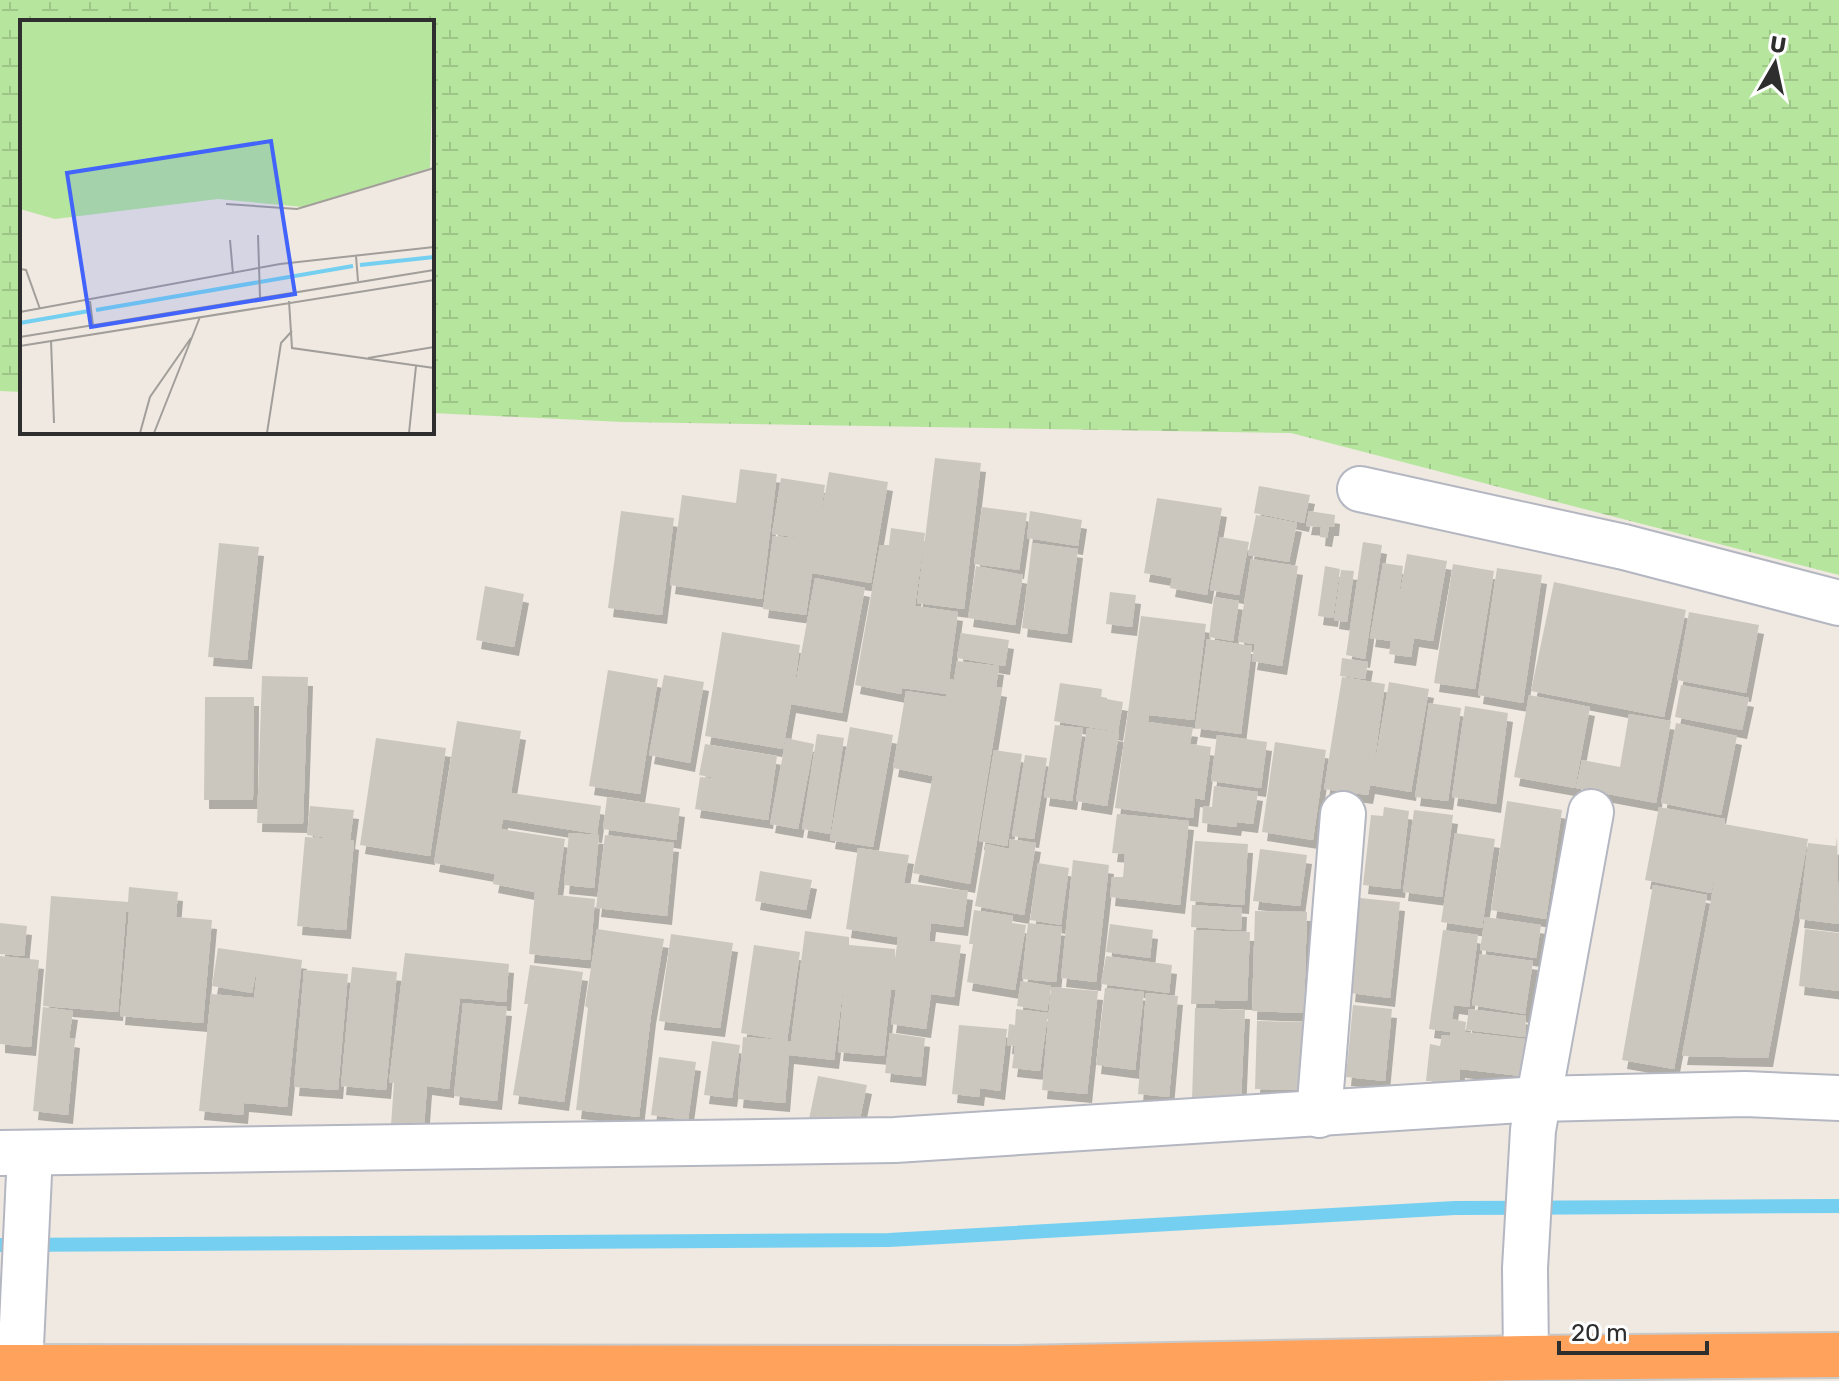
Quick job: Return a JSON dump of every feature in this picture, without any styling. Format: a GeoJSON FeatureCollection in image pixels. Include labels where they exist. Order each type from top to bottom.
{"type":"FeatureCollection","features":[{"type":"Feature","properties":{"kind":"highway"},"geometry":{"type":"LineString","coordinates":[[10,1367],[1010,1374],[1526,1358],[1839,1355]]}},
{"type":"Feature","properties":{"kind":"street"},"geometry":{"type":"LineString","coordinates":[[1360,489],[1624,547],[1839,603]]}},
{"type":"Feature","properties":{"kind":"street"},"geometry":{"type":"LineString","coordinates":[[1526,1358],[1525,1268],[1535,1114],[1591,812]]}},
{"type":"Feature","properties":{"kind":"street"},"geometry":{"type":"LineString","coordinates":[[1319,1115],[1343,814]]}},
{"type":"Feature","properties":{"kind":"street"},"geometry":{"type":"LineString","coordinates":[[10,1367],[24,1283],[20,1160],[895,1140],[1319,1115],[1535,1114],[1745,1094],[1839,1098]]}},
{"type":"Feature","properties":{"kind":"green space"},"geometry":{"type":"Polygon","coordinates":[[[0,0],[1839,0],[1839,575],[1291,433],[622,422],[434,413],[434,20],[20,20],[20,392],[0,391],[0,0]]]}},
{"type":"Feature","properties":{"kind":"building"},"geometry":{"type":"Polygon","coordinates":[[[935,458],[981,463],[964,609],[917,603],[935,458]]]}},
{"type":"Feature","properties":{"kind":"building"},"geometry":{"type":"Polygon","coordinates":[[[740,469],[777,474],[762,599],[670,585],[682,495],[736,503],[740,469]]]}},
{"type":"Feature","properties":{"kind":"building"},"geometry":{"type":"Polygon","coordinates":[[[829,472],[888,482],[871,583],[812,573],[806,615],[763,609],[773,536],[817,540],[772,534],[781,478],[825,485],[818,533],[829,472]]]}},
{"type":"Feature","properties":{"kind":"building"},"geometry":{"type":"Polygon","coordinates":[[[1259,486],[1310,495],[1304,523],[1254,513],[1259,486]]]}},
{"type":"Feature","properties":{"kind":"building"},"geometry":{"type":"Polygon","coordinates":[[[1157,498],[1222,508],[1207,595],[1170,588],[1172,578],[1144,573],[1157,498]]]}},
{"type":"Feature","properties":{"kind":"building"},"geometry":{"type":"Polygon","coordinates":[[[982,507],[1027,513],[1019,570],[974,564],[982,507]]]}},
{"type":"Feature","properties":{"kind":"building"},"geometry":{"type":"Polygon","coordinates":[[[621,511],[674,518],[662,615],[608,608],[621,511]]]}},
{"type":"Feature","properties":{"kind":"building"},"geometry":{"type":"Polygon","coordinates":[[[1030,511],[1082,520],[1078,546],[1027,538],[1030,511]]]}},
{"type":"Feature","properties":{"kind":"building"},"geometry":{"type":"Polygon","coordinates":[[[1309,511],[1335,515],[1334,527],[1329,527],[1327,538],[1320,537],[1321,527],[1306,526],[1309,511]]]}},
{"type":"Feature","properties":{"kind":"building"},"geometry":{"type":"Polygon","coordinates":[[[1256,515],[1297,523],[1289,562],[1248,555],[1256,515]]]}},
{"type":"Feature","properties":{"kind":"building"},"geometry":{"type":"Polygon","coordinates":[[[891,528],[925,533],[915,606],[958,612],[949,679],[954,680],[957,661],[999,666],[996,687],[1002,688],[970,884],[913,873],[933,776],[893,768],[906,691],[946,697],[947,694],[902,688],[901,694],[855,685],[880,545],[889,545],[891,528]]]}},
{"type":"Feature","properties":{"kind":"building"},"geometry":{"type":"Polygon","coordinates":[[[1220,537],[1249,542],[1239,595],[1210,590],[1220,537]]]}},
{"type":"Feature","properties":{"kind":"building"},"geometry":{"type":"Polygon","coordinates":[[[1363,542],[1382,545],[1365,659],[1346,655],[1363,542]]]}},
{"type":"Feature","properties":{"kind":"building"},"geometry":{"type":"Polygon","coordinates":[[[219,543],[259,547],[247,660],[208,657],[219,543]]]}},
{"type":"Feature","properties":{"kind":"building"},"geometry":{"type":"Polygon","coordinates":[[[1032,543],[1078,549],[1067,634],[1022,628],[1032,543]]]}},
{"type":"Feature","properties":{"kind":"building"},"geometry":{"type":"Polygon","coordinates":[[[1407,554],[1447,561],[1433,641],[1414,638],[1411,657],[1389,654],[1391,641],[1370,638],[1383,563],[1403,566],[1396,616],[1407,554]]]}},
{"type":"Feature","properties":{"kind":"building"},"geometry":{"type":"Polygon","coordinates":[[[1251,559],[1298,566],[1282,666],[1252,661],[1255,644],[1238,642],[1251,559]]]}},
{"type":"Feature","properties":{"kind":"building"},"geometry":{"type":"Polygon","coordinates":[[[1453,564],[1494,571],[1475,689],[1434,683],[1453,564]]]}},
{"type":"Feature","properties":{"kind":"building"},"geometry":{"type":"Polygon","coordinates":[[[976,566],[1023,575],[1015,625],[968,618],[976,566]]]}},
{"type":"Feature","properties":{"kind":"building"},"geometry":{"type":"Polygon","coordinates":[[[1325,566],[1340,569],[1333,618],[1318,616],[1325,566]]]}},
{"type":"Feature","properties":{"kind":"building"},"geometry":{"type":"Polygon","coordinates":[[[1497,568],[1542,575],[1523,703],[1478,695],[1497,568]]]}},
{"type":"Feature","properties":{"kind":"building"},"geometry":{"type":"Polygon","coordinates":[[[1341,570],[1354,571],[1347,622],[1334,620],[1341,570]]]}},
{"type":"Feature","properties":{"kind":"building"},"geometry":{"type":"Polygon","coordinates":[[[815,578],[865,588],[842,713],[791,704],[783,749],[705,736],[722,632],[800,645],[793,698],[815,578]]]}},
{"type":"Feature","properties":{"kind":"building"},"geometry":{"type":"Polygon","coordinates":[[[1554,582],[1686,610],[1664,717],[1531,691],[1554,582]]]}},
{"type":"Feature","properties":{"kind":"building"},"geometry":{"type":"Polygon","coordinates":[[[485,586],[524,594],[514,647],[476,640],[485,586]]]}},
{"type":"Feature","properties":{"kind":"building"},"geometry":{"type":"Polygon","coordinates":[[[1110,592],[1136,595],[1132,627],[1106,624],[1110,592]]]}},
{"type":"Feature","properties":{"kind":"building"},"geometry":{"type":"Polygon","coordinates":[[[1214,597],[1239,601],[1233,641],[1209,637],[1214,597]]]}},
{"type":"Feature","properties":{"kind":"building"},"geometry":{"type":"Polygon","coordinates":[[[1689,612],[1759,625],[1746,693],[1677,680],[1689,612]]]}},
{"type":"Feature","properties":{"kind":"building"},"geometry":{"type":"Polygon","coordinates":[[[1141,616],[1206,624],[1194,720],[1149,715],[1148,722],[1193,728],[1190,744],[1211,747],[1204,800],[1195,798],[1193,818],[1115,808],[1141,616]]]}},
{"type":"Feature","properties":{"kind":"building"},"geometry":{"type":"Polygon","coordinates":[[[961,633],[1009,640],[1005,666],[957,658],[961,633]]]}},
{"type":"Feature","properties":{"kind":"building"},"geometry":{"type":"Polygon","coordinates":[[[1207,639],[1252,646],[1241,734],[1195,728],[1207,639]]]}},
{"type":"Feature","properties":{"kind":"building"},"geometry":{"type":"Polygon","coordinates":[[[1342,658],[1368,662],[1365,679],[1340,676],[1342,658]]]}},
{"type":"Feature","properties":{"kind":"building"},"geometry":{"type":"Polygon","coordinates":[[[608,670],[658,679],[640,794],[589,786],[608,670]]]}},
{"type":"Feature","properties":{"kind":"building"},"geometry":{"type":"Polygon","coordinates":[[[664,675],[704,682],[690,763],[649,755],[664,675]]]}},
{"type":"Feature","properties":{"kind":"building"},"geometry":{"type":"Polygon","coordinates":[[[262,676],[308,677],[303,824],[257,823],[262,676]]]}},
{"type":"Feature","properties":{"kind":"building"},"geometry":{"type":"Polygon","coordinates":[[[1342,677],[1385,684],[1372,780],[1389,682],[1429,689],[1411,792],[1370,785],[1368,795],[1324,789],[1342,677]]]}},
{"type":"Feature","properties":{"kind":"building"},"geometry":{"type":"Polygon","coordinates":[[[1060,683],[1102,689],[1101,698],[1123,702],[1118,732],[1054,721],[1060,683]]]}},
{"type":"Feature","properties":{"kind":"building"},"geometry":{"type":"Polygon","coordinates":[[[1681,685],[1749,698],[1742,730],[1675,717],[1681,685]]]}},
{"type":"Feature","properties":{"kind":"building"},"geometry":{"type":"Polygon","coordinates":[[[1529,695],[1590,707],[1575,788],[1514,777],[1529,695]]]}},
{"type":"Feature","properties":{"kind":"building"},"geometry":{"type":"Polygon","coordinates":[[[205,697],[254,697],[253,800],[204,800],[205,697]]]}},
{"type":"Feature","properties":{"kind":"building"},"geometry":{"type":"Polygon","coordinates":[[[1429,703],[1461,708],[1448,801],[1415,797],[1429,703]]]}},
{"type":"Feature","properties":{"kind":"building"},"geometry":{"type":"Polygon","coordinates":[[[1465,706],[1508,713],[1496,804],[1452,797],[1465,706]]]}},
{"type":"Feature","properties":{"kind":"building"},"geometry":{"type":"Polygon","coordinates":[[[1629,714],[1671,721],[1656,803],[1576,788],[1582,760],[1620,767],[1629,714]]]}},
{"type":"Feature","properties":{"kind":"building"},"geometry":{"type":"Polygon","coordinates":[[[457,721],[521,731],[511,793],[601,806],[597,834],[503,819],[501,829],[565,839],[557,895],[595,899],[590,960],[529,954],[535,892],[493,884],[495,874],[434,863],[457,721]]]}},
{"type":"Feature","properties":{"kind":"building"},"geometry":{"type":"Polygon","coordinates":[[[1676,723],[1737,736],[1721,815],[1661,803],[1676,723]]]}},
{"type":"Feature","properties":{"kind":"building"},"geometry":{"type":"Polygon","coordinates":[[[1055,725],[1083,728],[1072,801],[1044,797],[1055,725]]]}},
{"type":"Feature","properties":{"kind":"building"},"geometry":{"type":"Polygon","coordinates":[[[850,727],[893,735],[873,847],[830,840],[850,727]]]}},
{"type":"Feature","properties":{"kind":"building"},"geometry":{"type":"Polygon","coordinates":[[[1087,728],[1119,733],[1107,806],[1076,801],[1087,728]]]}},
{"type":"Feature","properties":{"kind":"building"},"geometry":{"type":"Polygon","coordinates":[[[817,734],[844,738],[830,834],[802,829],[817,734]]]}},
{"type":"Feature","properties":{"kind":"building"},"geometry":{"type":"Polygon","coordinates":[[[1217,735],[1267,742],[1261,788],[1211,781],[1217,735]]]}},
{"type":"Feature","properties":{"kind":"building"},"geometry":{"type":"Polygon","coordinates":[[[376,738],[446,748],[430,856],[360,845],[376,738]]]}},
{"type":"Feature","properties":{"kind":"building"},"geometry":{"type":"Polygon","coordinates":[[[786,738],[814,744],[798,829],[770,824],[786,738]]]}},
{"type":"Feature","properties":{"kind":"building"},"geometry":{"type":"Polygon","coordinates":[[[1275,742],[1326,750],[1313,840],[1262,832],[1275,742]]]}},
{"type":"Feature","properties":{"kind":"building"},"geometry":{"type":"Polygon","coordinates":[[[705,744],[777,756],[768,820],[695,809],[700,777],[727,780],[699,775],[705,744]]]}},
{"type":"Feature","properties":{"kind":"building"},"geometry":{"type":"Polygon","coordinates":[[[994,750],[1022,754],[1007,846],[979,841],[994,750]]]}},
{"type":"Feature","properties":{"kind":"building"},"geometry":{"type":"Polygon","coordinates":[[[1025,755],[1047,758],[1034,839],[1012,836],[1025,755]]]}},
{"type":"Feature","properties":{"kind":"building"},"geometry":{"type":"Polygon","coordinates":[[[1214,786],[1258,792],[1253,824],[1237,822],[1236,827],[1202,823],[1203,806],[1212,807],[1214,786]]]}},
{"type":"Feature","properties":{"kind":"building"},"geometry":{"type":"Polygon","coordinates":[[[607,797],[680,808],[676,840],[603,829],[607,797]]]}},
{"type":"Feature","properties":{"kind":"building"},"geometry":{"type":"Polygon","coordinates":[[[1507,801],[1562,810],[1546,919],[1491,910],[1507,801]]]}},
{"type":"Feature","properties":{"kind":"building"},"geometry":{"type":"Polygon","coordinates":[[[310,806],[354,810],[346,930],[297,926],[305,837],[336,839],[307,835],[310,806]]]}},
{"type":"Feature","properties":{"kind":"building"},"geometry":{"type":"Polygon","coordinates":[[[1384,807],[1409,811],[1400,889],[1363,885],[1371,815],[1383,816],[1384,807]]]}},
{"type":"Feature","properties":{"kind":"building"},"geometry":{"type":"Polygon","coordinates":[[[1659,807],[1725,819],[1724,824],[1808,839],[1768,1058],[1682,1056],[1721,846],[1711,893],[1645,880],[1659,807]]]}},
{"type":"Feature","properties":{"kind":"building"},"geometry":{"type":"Polygon","coordinates":[[[1414,810],[1453,815],[1442,897],[1403,892],[1414,810]]]}},
{"type":"Feature","properties":{"kind":"building"},"geometry":{"type":"Polygon","coordinates":[[[1117,814],[1189,821],[1180,905],[1110,897],[1112,877],[1123,877],[1125,854],[1112,853],[1117,814]]]}},
{"type":"Feature","properties":{"kind":"building"},"geometry":{"type":"Polygon","coordinates":[[[569,833],[599,835],[594,888],[564,885],[569,833]]]}},
{"type":"Feature","properties":{"kind":"building"},"geometry":{"type":"Polygon","coordinates":[[[1455,833],[1495,839],[1482,928],[1441,922],[1455,833]]]}},
{"type":"Feature","properties":{"kind":"building"},"geometry":{"type":"Polygon","coordinates":[[[605,835],[674,843],[667,916],[596,908],[605,835]]]}},
{"type":"Feature","properties":{"kind":"building"},"geometry":{"type":"Polygon","coordinates":[[[1837,837],[1839,924],[1799,919],[1808,843],[1836,846],[1837,837]]]}},
{"type":"Feature","properties":{"kind":"building"},"geometry":{"type":"Polygon","coordinates":[[[1010,839],[1036,843],[1024,915],[975,906],[986,844],[1009,849],[1010,839]]]}},
{"type":"Feature","properties":{"kind":"building"},"geometry":{"type":"Polygon","coordinates":[[[1195,841],[1248,844],[1244,905],[1190,901],[1195,841]]]}},
{"type":"Feature","properties":{"kind":"building"},"geometry":{"type":"Polygon","coordinates":[[[858,848],[909,855],[904,883],[968,891],[963,927],[931,923],[929,941],[961,945],[954,997],[931,994],[926,1029],[891,1024],[896,990],[891,989],[884,1056],[838,1052],[845,973],[834,1060],[789,1055],[785,1103],[738,1099],[743,1037],[782,1040],[741,1033],[754,945],[800,952],[787,1041],[791,1041],[805,931],[849,937],[849,945],[895,949],[895,959],[898,937],[846,929],[858,848]]]}},
{"type":"Feature","properties":{"kind":"building"},"geometry":{"type":"Polygon","coordinates":[[[1260,849],[1307,855],[1300,906],[1253,901],[1260,849]]]}},
{"type":"Feature","properties":{"kind":"building"},"geometry":{"type":"Polygon","coordinates":[[[1073,860],[1109,865],[1096,982],[1061,978],[1073,860]]]}},
{"type":"Feature","properties":{"kind":"building"},"geometry":{"type":"Polygon","coordinates":[[[1038,863],[1069,868],[1061,925],[1030,920],[1038,863]]]}},
{"type":"Feature","properties":{"kind":"building"},"geometry":{"type":"Polygon","coordinates":[[[760,871],[812,880],[806,910],[755,901],[760,871]]]}},
{"type":"Feature","properties":{"kind":"building"},"geometry":{"type":"Polygon","coordinates":[[[1653,885],[1707,895],[1674,1069],[1622,1060],[1653,885]]]}},
{"type":"Feature","properties":{"kind":"building"},"geometry":{"type":"Polygon","coordinates":[[[129,887],[178,892],[176,917],[212,920],[203,1023],[120,1016],[129,912],[126,912],[118,1012],[43,1006],[51,896],[128,902],[129,887]]]}},
{"type":"Feature","properties":{"kind":"building"},"geometry":{"type":"Polygon","coordinates":[[[1360,898],[1400,902],[1390,998],[1350,993],[1360,898]]]}},
{"type":"Feature","properties":{"kind":"building"},"geometry":{"type":"Polygon","coordinates":[[[1192,905],[1242,908],[1241,930],[1191,927],[1192,905]]]}},
{"type":"Feature","properties":{"kind":"building"},"geometry":{"type":"Polygon","coordinates":[[[974,910],[1013,916],[1012,923],[1026,925],[1015,990],[967,982],[974,910]]]}},
{"type":"Feature","properties":{"kind":"building"},"geometry":{"type":"Polygon","coordinates":[[[1255,911],[1307,912],[1304,1013],[1252,1011],[1255,911]]]}},
{"type":"Feature","properties":{"kind":"building"},"geometry":{"type":"Polygon","coordinates":[[[1485,917],[1541,925],[1536,958],[1480,950],[1485,917]]]}},
{"type":"Feature","properties":{"kind":"building"},"geometry":{"type":"Polygon","coordinates":[[[0,923],[27,926],[24,956],[0,954],[0,923]]]}},
{"type":"Feature","properties":{"kind":"building"},"geometry":{"type":"Polygon","coordinates":[[[1028,923],[1062,927],[1056,982],[1022,979],[1028,923]]]}},
{"type":"Feature","properties":{"kind":"building"},"geometry":{"type":"Polygon","coordinates":[[[1110,924],[1153,930],[1150,958],[1106,952],[1110,924]]]}},
{"type":"Feature","properties":{"kind":"building"},"geometry":{"type":"Polygon","coordinates":[[[597,929],[664,939],[639,1117],[576,1110],[588,1008],[585,1006],[597,929]]]}},
{"type":"Feature","properties":{"kind":"building"},"geometry":{"type":"Polygon","coordinates":[[[1805,929],[1839,933],[1839,991],[1799,986],[1805,929]]]}},
{"type":"Feature","properties":{"kind":"building"},"geometry":{"type":"Polygon","coordinates":[[[1194,930],[1250,932],[1247,1001],[1215,1000],[1215,1004],[1191,1004],[1194,930]]]}},
{"type":"Feature","properties":{"kind":"building"},"geometry":{"type":"Polygon","coordinates":[[[1443,930],[1478,935],[1469,1007],[1454,1005],[1452,1019],[1466,1022],[1465,1032],[1525,1039],[1521,1076],[1460,1069],[1459,1082],[1426,1081],[1430,1044],[1440,1046],[1442,1035],[1450,1036],[1450,1032],[1429,1029],[1443,930]]]}},
{"type":"Feature","properties":{"kind":"building"},"geometry":{"type":"Polygon","coordinates":[[[671,934],[733,943],[720,1028],[659,1021],[671,934]]]}},
{"type":"Feature","properties":{"kind":"building"},"geometry":{"type":"Polygon","coordinates":[[[218,948],[302,960],[287,1107],[244,1103],[243,1115],[199,1111],[211,994],[254,998],[258,962],[252,993],[212,986],[218,948]]]}},
{"type":"Feature","properties":{"kind":"building"},"geometry":{"type":"Polygon","coordinates":[[[405,953],[509,964],[506,1002],[460,998],[449,1089],[427,1086],[424,1128],[391,1125],[394,1083],[389,1082],[405,953]]]}},
{"type":"Feature","properties":{"kind":"building"},"geometry":{"type":"Polygon","coordinates":[[[1480,954],[1533,961],[1525,1014],[1472,1005],[1480,954]]]}},
{"type":"Feature","properties":{"kind":"building"},"geometry":{"type":"Polygon","coordinates":[[[0,956],[39,960],[31,1047],[0,1044],[0,956]]]}},
{"type":"Feature","properties":{"kind":"building"},"geometry":{"type":"Polygon","coordinates":[[[1106,956],[1172,965],[1169,993],[1101,984],[1106,956]]]}},
{"type":"Feature","properties":{"kind":"building"},"geometry":{"type":"Polygon","coordinates":[[[530,965],[583,972],[564,1102],[513,1095],[528,1004],[524,1004],[530,965]]]}},
{"type":"Feature","properties":{"kind":"building"},"geometry":{"type":"Polygon","coordinates":[[[352,967],[397,972],[386,1090],[341,1086],[352,967]]]}},
{"type":"Feature","properties":{"kind":"building"},"geometry":{"type":"Polygon","coordinates":[[[304,970],[348,974],[338,1090],[294,1087],[304,970]]]}},
{"type":"Feature","properties":{"kind":"building"},"geometry":{"type":"Polygon","coordinates":[[[1021,981],[1051,986],[1047,1011],[1017,1006],[1021,981]]]}},
{"type":"Feature","properties":{"kind":"building"},"geometry":{"type":"Polygon","coordinates":[[[1051,987],[1098,991],[1087,1094],[1042,1090],[1051,987]]]}},
{"type":"Feature","properties":{"kind":"building"},"geometry":{"type":"Polygon","coordinates":[[[1105,988],[1144,992],[1135,1070],[1096,1065],[1105,988]]]}},
{"type":"Feature","properties":{"kind":"building"},"geometry":{"type":"Polygon","coordinates":[[[1146,993],[1178,996],[1169,1097],[1138,1094],[1146,993]]]}},
{"type":"Feature","properties":{"kind":"building"},"geometry":{"type":"Polygon","coordinates":[[[463,1003],[507,1007],[497,1101],[454,1096],[463,1003]]]}},
{"type":"Feature","properties":{"kind":"building"},"geometry":{"type":"Polygon","coordinates":[[[1353,1005],[1392,1009],[1385,1081],[1346,1077],[1353,1005]]]}},
{"type":"Feature","properties":{"kind":"building"},"geometry":{"type":"Polygon","coordinates":[[[43,1007],[73,1011],[69,1038],[75,1039],[68,1115],[33,1111],[43,1007]]]}},
{"type":"Feature","properties":{"kind":"building"},"geometry":{"type":"Polygon","coordinates":[[[1195,1008],[1245,1010],[1241,1102],[1192,1099],[1195,1008]]]}},
{"type":"Feature","properties":{"kind":"building"},"geometry":{"type":"Polygon","coordinates":[[[1016,1009],[1048,1013],[1040,1071],[1012,1068],[1015,1046],[1007,1045],[1009,1024],[1015,1025],[1016,1009]]]}},
{"type":"Feature","properties":{"kind":"building"},"geometry":{"type":"Polygon","coordinates":[[[1469,1009],[1526,1016],[1525,1037],[1466,1030],[1469,1009]]]}},
{"type":"Feature","properties":{"kind":"building"},"geometry":{"type":"Polygon","coordinates":[[[1257,1021],[1306,1022],[1305,1090],[1255,1089],[1257,1021]]]}},
{"type":"Feature","properties":{"kind":"building"},"geometry":{"type":"Polygon","coordinates":[[[959,1025],[1007,1029],[1000,1091],[980,1088],[979,1097],[952,1094],[959,1025]]]}},
{"type":"Feature","properties":{"kind":"building"},"geometry":{"type":"Polygon","coordinates":[[[890,1033],[925,1038],[921,1077],[885,1073],[890,1033]]]}},
{"type":"Feature","properties":{"kind":"building"},"geometry":{"type":"Polygon","coordinates":[[[712,1041],[740,1045],[732,1098],[704,1095],[712,1041]]]}},
{"type":"Feature","properties":{"kind":"building"},"geometry":{"type":"Polygon","coordinates":[[[659,1057],[696,1062],[688,1120],[651,1115],[659,1057]]]}},
{"type":"Feature","properties":{"kind":"building"},"geometry":{"type":"Polygon","coordinates":[[[818,1076],[867,1085],[858,1128],[809,1119],[818,1076]]]}},
{"type":"Feature","properties":{"kind":"waterway"},"geometry":{"type":"LineString","coordinates":[[0,1245],[889,1240],[1455,1208],[1839,1206]]}}]}
